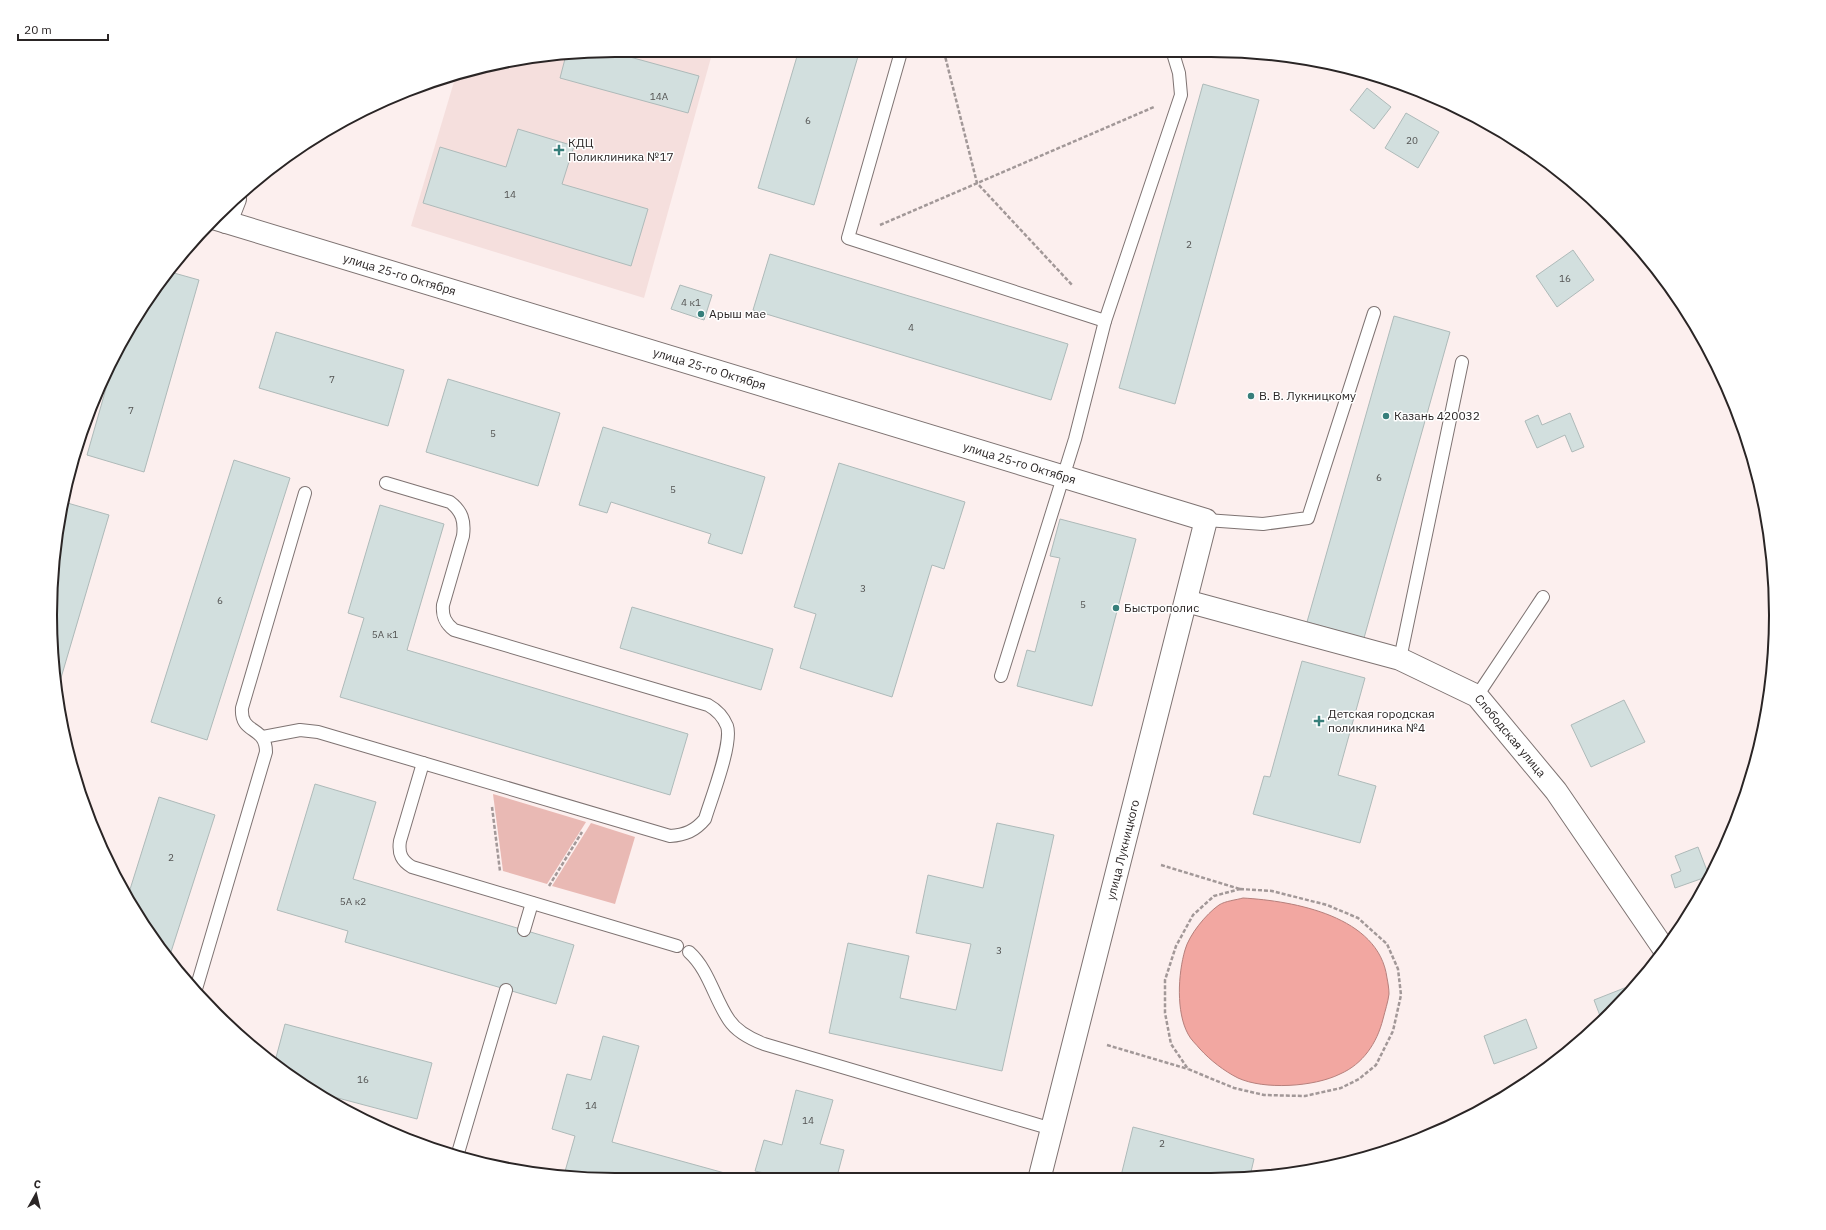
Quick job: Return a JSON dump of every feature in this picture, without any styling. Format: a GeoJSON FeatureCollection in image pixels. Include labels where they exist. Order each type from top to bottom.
{"type":"FeatureCollection","features":[{"type":"Feature","properties":{"kind":"street","name":"улица 25-го Октября"},"geometry":{"type":"LineString","coordinates":[[220,220],[1206,520]]}},
{"type":"Feature","properties":{"kind":"street","name":"улица Лукницкого"},"geometry":{"type":"LineString","coordinates":[[1041,1173],[1206,520]]}},
{"type":"Feature","properties":{"kind":"street","name":"Слободская улица"},"geometry":{"type":"LineString","coordinates":[[1186,601],[1400,659],[1477,696],[1556,791],[1661,945]]}},
{"type":"Feature","properties":{"kind":"lane"},"geometry":{"type":"LineString","coordinates":[[900,57],[848,238],[1105,321]]}},
{"type":"Feature","properties":{"kind":"lane"},"geometry":{"type":"LineString","coordinates":[[1001,676],[1063,477],[1105,321],[1181,95],[1179,72],[1174,57]]}},
{"type":"Feature","properties":{"kind":"lane"},"geometry":{"type":"LineString","coordinates":[[1206,520],[1263,524],[1308,518],[1374,313]]}},
{"type":"Feature","properties":{"kind":"lane"},"geometry":{"type":"LineString","coordinates":[[1400,659],[1462,362]]}},
{"type":"Feature","properties":{"kind":"lane"},"geometry":{"type":"LineString","coordinates":[[263,737],[296,731],[318,732],[670,836],[681,836],[699,826],[705,819],[728,743],[727,726],[723,717],[716,710],[708,706],[454,630],[444,620],[442,614],[443,605],[463,536],[465,525],[462,515],[458,508],[450,502],[386,483]]}},
{"type":"Feature","properties":{"kind":"lane"},"geometry":{"type":"LineString","coordinates":[[197,985],[266,752],[266,744],[263,737],[260,733],[247,726],[243,720],[242,708],[305,493]]}},
{"type":"Feature","properties":{"kind":"lane"},"geometry":{"type":"LineString","coordinates":[[1477,696],[1543,597]]}},
{"type":"Feature","properties":{"kind":"lane"},"geometry":{"type":"LineString","coordinates":[[423,763],[400,841],[399,849],[401,857],[405,863],[412,867],[677,946]]}},
{"type":"Feature","properties":{"kind":"lane"},"geometry":{"type":"LineString","coordinates":[[524,930],[535,903]]}},
{"type":"Feature","properties":{"kind":"lane"},"geometry":{"type":"LineString","coordinates":[[690,952],[702,967],[729,1020],[748,1037],[764,1044],[1052,1129]]}},
{"type":"Feature","properties":{"kind":"lane"},"geometry":{"type":"LineString","coordinates":[[459,1150],[506,990]]}},
{"type":"Feature","properties":{"kind":"path"},"geometry":{"type":"LineString","coordinates":[[945,57],[978,183],[1105,321]]}},
{"type":"Feature","properties":{"kind":"path"},"geometry":{"type":"LineString","coordinates":[[848,238],[1181,95]]}},
{"type":"Feature","properties":{"kind":"path"},"geometry":{"type":"LineString","coordinates":[[489,782],[503,894]]}},
{"type":"Feature","properties":{"kind":"path"},"geometry":{"type":"LineString","coordinates":[[535,903],[594,813]]}},
{"type":"Feature","properties":{"kind":"path"},"geometry":{"type":"LineString","coordinates":[[1107,1045],[1188,1070],[1234,1088],[1264,1095],[1305,1096],[1341,1088],[1359,1079],[1376,1064],[1393,1031],[1402,995],[1398,969],[1387,944],[1358,918],[1327,905],[1272,891],[1240,889],[1161,865]]}},
{"type":"Feature","properties":{"kind":"path"},"geometry":{"type":"LineString","coordinates":[[1188,1070],[1171,1044],[1165,1013],[1165,980],[1176,946],[1193,915],[1214,896],[1240,889]]}},
{"type":"Feature","properties":{"kind":"shaded area","name":"КДЦ Поликлиника №17"},"geometry":{"type":"Polygon","coordinates":[[[711,57],[644,298],[411,226],[454,81],[506,68],[579,58],[711,57]]]}},
{"type":"Feature","properties":{"kind":"shaded area"},"geometry":{"type":"Polygon","coordinates":[[[493,794],[586,822],[547,884],[503,871],[493,794]]]}},
{"type":"Feature","properties":{"kind":"shaded area"},"geometry":{"type":"Polygon","coordinates":[[[591,823],[635,837],[615,904],[552,886],[591,823]]]}},
{"type":"Feature","properties":{"kind":"shaded area"},"geometry":{"type":"Polygon","coordinates":[[[1243,898],[1286,903],[1309,908],[1331,916],[1351,926],[1368,940],[1381,957],[1387,978],[1389,992],[1388,1000],[1377,1036],[1368,1052],[1356,1065],[1340,1074],[1317,1082],[1275,1085],[1249,1082],[1238,1078],[1218,1065],[1204,1053],[1189,1036],[1181,1015],[1179,993],[1181,970],[1187,944],[1199,925],[1214,909],[1224,902],[1243,898]]]}},
{"type":"Feature","properties":{"kind":"building"},"geometry":{"type":"Polygon","coordinates":[[[615,57],[630,57],[699,76],[688,113],[560,78],[565,60],[615,57]]]}},
{"type":"Feature","properties":{"kind":"building"},"geometry":{"type":"Polygon","coordinates":[[[797,57],[858,57],[814,205],[758,188],[797,57]]]}},
{"type":"Feature","properties":{"kind":"building"},"geometry":{"type":"Polygon","coordinates":[[[1203,84],[1259,100],[1175,404],[1119,388],[1203,84]]]}},
{"type":"Feature","properties":{"kind":"building"},"geometry":{"type":"Polygon","coordinates":[[[1367,88],[1391,107],[1374,129],[1350,110],[1367,88]]]}},
{"type":"Feature","properties":{"kind":"building"},"geometry":{"type":"Polygon","coordinates":[[[1406,113],[1439,132],[1418,168],[1385,148],[1406,113]]]}},
{"type":"Feature","properties":{"kind":"building"},"geometry":{"type":"Polygon","coordinates":[[[518,129],[574,146],[562,184],[648,209],[631,266],[423,203],[440,147],[506,167],[518,129]]]}},
{"type":"Feature","properties":{"kind":"building"},"geometry":{"type":"Polygon","coordinates":[[[1573,250],[1594,280],[1557,307],[1536,276],[1573,250]]]}},
{"type":"Feature","properties":{"kind":"building"},"geometry":{"type":"Polygon","coordinates":[[[770,254],[1068,344],[1051,400],[753,310],[770,254]]]}},
{"type":"Feature","properties":{"kind":"building"},"geometry":{"type":"Polygon","coordinates":[[[174,272],[199,280],[144,472],[87,455],[107,384],[132,336],[151,305],[174,272]]]}},
{"type":"Feature","properties":{"kind":"building"},"geometry":{"type":"Polygon","coordinates":[[[680,285],[712,295],[704,320],[671,309],[680,285]]]}},
{"type":"Feature","properties":{"kind":"building"},"geometry":{"type":"Polygon","coordinates":[[[1394,316],[1450,332],[1364,638],[1307,622],[1394,316]]]}},
{"type":"Feature","properties":{"kind":"building"},"geometry":{"type":"Polygon","coordinates":[[[276,332],[404,370],[388,426],[259,388],[276,332]]]}},
{"type":"Feature","properties":{"kind":"building"},"geometry":{"type":"Polygon","coordinates":[[[448,379],[560,413],[538,486],[426,452],[448,379]]]}},
{"type":"Feature","properties":{"kind":"building"},"geometry":{"type":"Polygon","coordinates":[[[1570,413],[1584,447],[1572,452],[1565,435],[1537,448],[1525,421],[1538,415],[1542,425],[1570,413]]]}},
{"type":"Feature","properties":{"kind":"building"},"geometry":{"type":"Polygon","coordinates":[[[603,427],[765,477],[742,554],[708,543],[711,534],[611,502],[607,513],[579,505],[603,427]]]}},
{"type":"Feature","properties":{"kind":"building"},"geometry":{"type":"Polygon","coordinates":[[[234,460],[290,478],[207,740],[151,722],[234,460]]]}},
{"type":"Feature","properties":{"kind":"building"},"geometry":{"type":"Polygon","coordinates":[[[839,463],[965,502],[944,569],[932,565],[892,697],[800,668],[816,614],[794,607],[839,463]]]}},
{"type":"Feature","properties":{"kind":"building"},"geometry":{"type":"Polygon","coordinates":[[[69,503],[109,515],[61,678],[58,651],[58,579],[69,503]]]}},
{"type":"Feature","properties":{"kind":"building"},"geometry":{"type":"Polygon","coordinates":[[[380,505],[444,524],[407,650],[688,734],[670,795],[340,697],[364,618],[348,613],[380,505]]]}},
{"type":"Feature","properties":{"kind":"building"},"geometry":{"type":"Polygon","coordinates":[[[1060,519],[1136,539],[1092,706],[1017,686],[1027,650],[1035,652],[1060,558],[1050,556],[1060,519]]]}},
{"type":"Feature","properties":{"kind":"building"},"geometry":{"type":"Polygon","coordinates":[[[632,607],[773,649],[761,690],[620,648],[632,607]]]}},
{"type":"Feature","properties":{"kind":"building","name":"Детская городская поликлиника №4"},"geometry":{"type":"Polygon","coordinates":[[[1302,661],[1365,678],[1338,775],[1376,786],[1360,843],[1253,814],[1264,776],[1270,777],[1302,661]]]}},
{"type":"Feature","properties":{"kind":"building"},"geometry":{"type":"Polygon","coordinates":[[[1624,700],[1645,742],[1591,767],[1571,725],[1624,700]]]}},
{"type":"Feature","properties":{"kind":"building"},"geometry":{"type":"Polygon","coordinates":[[[315,784],[376,802],[353,879],[574,945],[556,1004],[345,942],[348,931],[277,910],[315,784]]]}},
{"type":"Feature","properties":{"kind":"building"},"geometry":{"type":"Polygon","coordinates":[[[159,797],[215,815],[171,953],[151,925],[130,890],[159,797]]]}},
{"type":"Feature","properties":{"kind":"building"},"geometry":{"type":"Polygon","coordinates":[[[997,823],[1054,835],[1002,1071],[829,1033],[848,943],[909,956],[900,998],[956,1010],[971,944],[916,933],[928,875],[983,888],[997,823]]]}},
{"type":"Feature","properties":{"kind":"building"},"geometry":{"type":"Polygon","coordinates":[[[1698,847],[1707,870],[1702,878],[1675,888],[1671,875],[1681,871],[1675,856],[1698,847]]]}},
{"type":"Feature","properties":{"kind":"building"},"geometry":{"type":"Polygon","coordinates":[[[1628,987],[1600,1016],[1594,1000],[1628,987]]]}},
{"type":"Feature","properties":{"kind":"building"},"geometry":{"type":"Polygon","coordinates":[[[1526,1019],[1537,1048],[1494,1064],[1484,1036],[1526,1019]]]}},
{"type":"Feature","properties":{"kind":"building"},"geometry":{"type":"Polygon","coordinates":[[[285,1024],[432,1063],[417,1119],[335,1097],[276,1059],[285,1024]]]}},
{"type":"Feature","properties":{"kind":"building"},"geometry":{"type":"Polygon","coordinates":[[[603,1036],[639,1046],[612,1142],[725,1173],[615,1173],[565,1171],[575,1136],[552,1129],[567,1074],[591,1080],[603,1036]]]}},
{"type":"Feature","properties":{"kind":"building"},"geometry":{"type":"Polygon","coordinates":[[[796,1090],[833,1100],[820,1144],[844,1150],[838,1173],[764,1173],[755,1171],[764,1140],[782,1145],[796,1090]]]}},
{"type":"Feature","properties":{"kind":"building"},"geometry":{"type":"Polygon","coordinates":[[[1133,1127],[1254,1159],[1251,1172],[1247,1172],[1122,1173],[1133,1127]]]}},
{"type":"Feature","properties":{"kind":"place","name":"КДЦ Поликлиника №17"},"geometry":{"type":"Point","coordinates":[559,150]}},
{"type":"Feature","properties":{"kind":"place","name":"Арыш мае"},"geometry":{"type":"Point","coordinates":[701,314]}},
{"type":"Feature","properties":{"kind":"place","name":"В. В. Лукницкому"},"geometry":{"type":"Point","coordinates":[1251,396]}},
{"type":"Feature","properties":{"kind":"place","name":"Казань 420032"},"geometry":{"type":"Point","coordinates":[1386,416]}},
{"type":"Feature","properties":{"kind":"place","name":"Быстрополис"},"geometry":{"type":"Point","coordinates":[1116,608]}},
{"type":"Feature","properties":{"kind":"place","name":"Детская городская поликлиника №4"},"geometry":{"type":"Point","coordinates":[1319,721]}}]}
